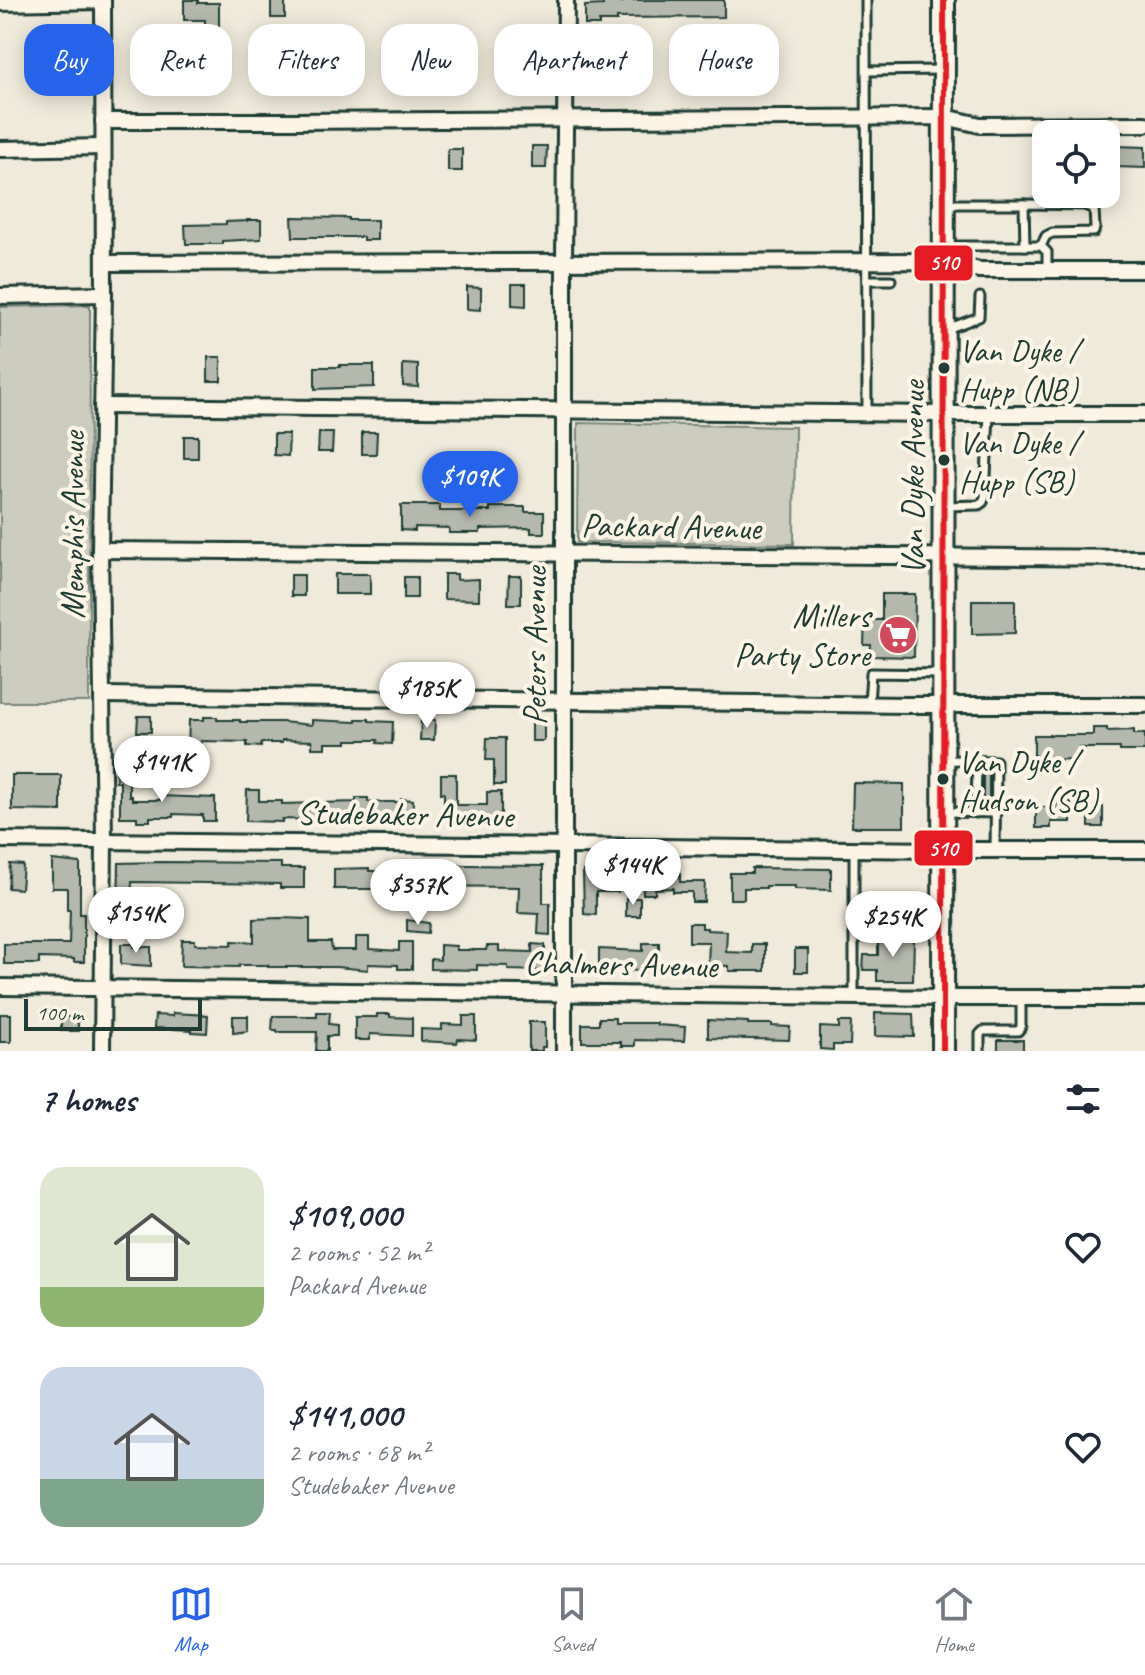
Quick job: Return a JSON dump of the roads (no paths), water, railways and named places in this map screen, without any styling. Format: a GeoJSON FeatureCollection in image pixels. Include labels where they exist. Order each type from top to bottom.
{"type":"FeatureCollection","features":[{"type":"Feature","properties":{"kind":"main road","name":"Van Dyke Avenue"},"geometry":{"type":"LineString","coordinates":[[943,1051],[944,0]]}},
{"type":"Feature","properties":{"kind":"street"},"geometry":{"type":"LineString","coordinates":[[0,3],[103,0]]}},
{"type":"Feature","properties":{"kind":"street","name":"Memphis Avenue"},"geometry":{"type":"LineString","coordinates":[[102,1051],[104,841],[100,550],[104,294],[103,0]]}},
{"type":"Feature","properties":{"kind":"street","name":"Peters Avenue"},"geometry":{"type":"LineString","coordinates":[[564,1051],[566,0]]}},
{"type":"Feature","properties":{"kind":"street"},"geometry":{"type":"LineString","coordinates":[[103,121],[945,117],[980,125],[1145,124]]}},
{"type":"Feature","properties":{"kind":"street"},"geometry":{"type":"LineString","coordinates":[[0,149],[103,147]]}},
{"type":"Feature","properties":{"kind":"street"},"geometry":{"type":"LineString","coordinates":[[104,263],[867,261],[944,253],[979,270],[1145,270]]}},
{"type":"Feature","properties":{"kind":"street"},"geometry":{"type":"LineString","coordinates":[[0,296],[104,294]]}},
{"type":"Feature","properties":{"kind":"street"},"geometry":{"type":"LineString","coordinates":[[102,406],[1145,414]]}},
{"type":"Feature","properties":{"kind":"street","name":"Packard Avenue"},"geometry":{"type":"LineString","coordinates":[[100,550],[1145,558]]}},
{"type":"Feature","properties":{"kind":"street"},"geometry":{"type":"LineString","coordinates":[[103,695],[1145,705]]}},
{"type":"Feature","properties":{"kind":"street","name":"Studebaker Avenue"},"geometry":{"type":"LineString","coordinates":[[0,840],[1145,850]]}},
{"type":"Feature","properties":{"kind":"street","name":"Chalmers Avenue"},"geometry":{"type":"LineString","coordinates":[[0,987],[1145,998]]}},
{"type":"Feature","properties":{"kind":"lane"},"geometry":{"type":"LineString","coordinates":[[866,0],[867,414]]}},
{"type":"Feature","properties":{"kind":"lane"},"geometry":{"type":"LineString","coordinates":[[867,71],[944,70]]}},
{"type":"Feature","properties":{"kind":"lane"},"geometry":{"type":"LineString","coordinates":[[944,204],[1084,205],[1094,209],[1094,232],[1052,233],[1046,236],[1041,246]]}},
{"type":"Feature","properties":{"kind":"lane"},"geometry":{"type":"LineString","coordinates":[[1024,204],[1025,246]]}},
{"type":"Feature","properties":{"kind":"lane"},"geometry":{"type":"LineString","coordinates":[[944,253],[1041,246],[1047,252],[1047,270]]}},
{"type":"Feature","properties":{"kind":"lane"},"geometry":{"type":"LineString","coordinates":[[867,280],[891,280]]}},
{"type":"Feature","properties":{"kind":"lane"},"geometry":{"type":"LineString","coordinates":[[944,330],[979,317],[980,297]]}},
{"type":"Feature","properties":{"kind":"lane"},"geometry":{"type":"LineString","coordinates":[[944,506],[979,505],[983,502],[989,414]]}},
{"type":"Feature","properties":{"kind":"lane"},"geometry":{"type":"LineString","coordinates":[[869,704],[871,673],[944,674]]}},
{"type":"Feature","properties":{"kind":"lane"},"geometry":{"type":"LineString","coordinates":[[944,760],[996,761],[995,850]]}},
{"type":"Feature","properties":{"kind":"lane"},"geometry":{"type":"LineString","coordinates":[[976,813],[977,760]]}},
{"type":"Feature","properties":{"kind":"lane"},"geometry":{"type":"LineString","coordinates":[[944,812],[996,813]]}},
{"type":"Feature","properties":{"kind":"lane"},"geometry":{"type":"LineString","coordinates":[[854,849],[854,997]]}},
{"type":"Feature","properties":{"kind":"lane"},"geometry":{"type":"LineString","coordinates":[[980,1051],[980,1034],[983,1031],[1018,1031],[1021,1027],[1021,998]]}},
{"type":"Feature","properties":{"kind":"place","name":"Van Dyke / Hupp (NB)"},"geometry":{"type":"Point","coordinates":[944,368]}},
{"type":"Feature","properties":{"kind":"place","name":"Van Dyke / Hupp (SB)"},"geometry":{"type":"Point","coordinates":[944,460]}},
{"type":"Feature","properties":{"kind":"place","name":"Millers Party Store"},"geometry":{"type":"Point","coordinates":[898,635]}},
{"type":"Feature","properties":{"kind":"place","name":"Van Dyke / Hudson (SB)"},"geometry":{"type":"Point","coordinates":[943,779]}}]}
